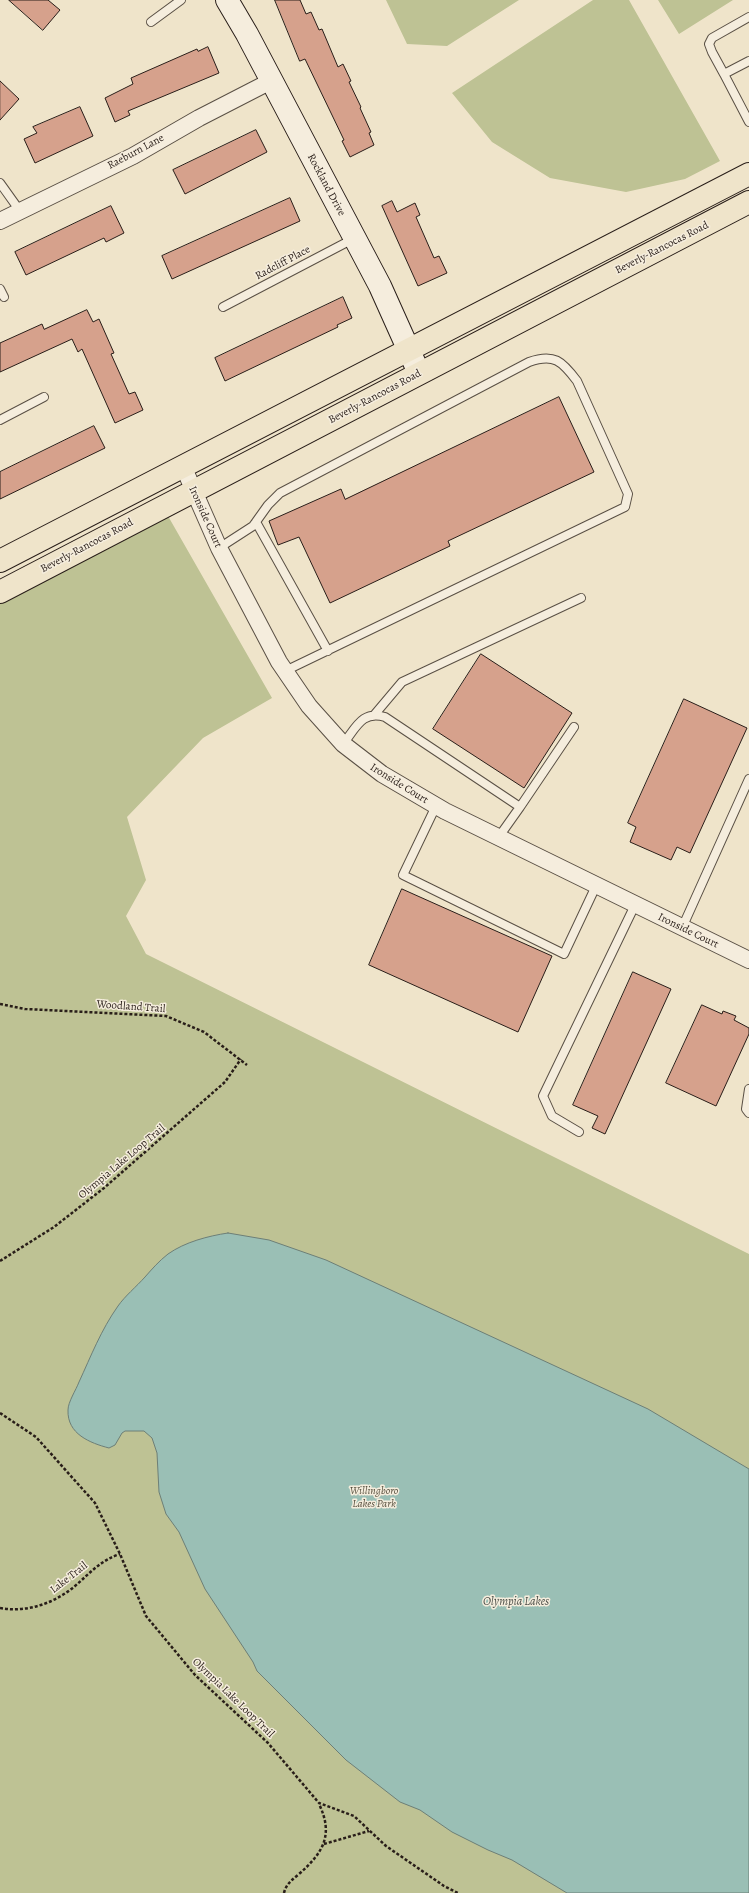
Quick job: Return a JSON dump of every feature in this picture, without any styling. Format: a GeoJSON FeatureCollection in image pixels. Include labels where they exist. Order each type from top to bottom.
{"type":"FeatureCollection","features":[{"type":"Feature","properties":{"kind":"main road"},"geometry":{"type":"LineString","coordinates":[[0,561],[749,174]]}},
{"type":"Feature","properties":{"kind":"main road","name":"Beverly-Rancocas Road"},"geometry":{"type":"LineString","coordinates":[[0,592],[749,202]]}},
{"type":"Feature","properties":{"kind":"street","name":"Rockland Drive"},"geometry":{"type":"LineString","coordinates":[[227,0],[272,81],[353,239],[380,286],[420,373]]}},
{"type":"Feature","properties":{"kind":"street","name":"Raeburn Lane"},"geometry":{"type":"LineString","coordinates":[[0,221],[133,156],[199,118],[272,81]]}},
{"type":"Feature","properties":{"kind":"street","name":"Ironside Court"},"geometry":{"type":"LineString","coordinates":[[183,466],[219,548],[253,615],[285,671],[309,706],[343,744],[382,774],[436,806],[498,838],[749,960]]}},
{"type":"Feature","properties":{"kind":"lane"},"geometry":{"type":"LineString","coordinates":[[151,22],[181,0]]}},
{"type":"Feature","properties":{"kind":"lane"},"geometry":{"type":"LineString","coordinates":[[749,17],[712,38],[709,44],[749,122]]}},
{"type":"Feature","properties":{"kind":"lane"},"geometry":{"type":"LineString","coordinates":[[724,74],[749,61]]}},
{"type":"Feature","properties":{"kind":"lane"},"geometry":{"type":"LineString","coordinates":[[0,183],[20,211]]}},
{"type":"Feature","properties":{"kind":"lane","name":"Radcliff Place"},"geometry":{"type":"LineString","coordinates":[[222,307],[353,239]]}},
{"type":"Feature","properties":{"kind":"lane"},"geometry":{"type":"LineString","coordinates":[[0,289],[4,297]]}},
{"type":"Feature","properties":{"kind":"lane"},"geometry":{"type":"LineString","coordinates":[[219,548],[253,526],[268,505],[280,493],[529,362],[542,357],[554,358],[568,369],[577,381],[628,494],[625,507],[285,671]]}},
{"type":"Feature","properties":{"kind":"lane"},"geometry":{"type":"LineString","coordinates":[[0,420],[44,397]]}},
{"type":"Feature","properties":{"kind":"lane"},"geometry":{"type":"LineString","coordinates":[[256,522],[328,651]]}},
{"type":"Feature","properties":{"kind":"lane"},"geometry":{"type":"LineString","coordinates":[[343,744],[364,718],[375,714],[402,682],[581,598]]}},
{"type":"Feature","properties":{"kind":"lane"},"geometry":{"type":"LineString","coordinates":[[375,714],[385,717],[520,807]]}},
{"type":"Feature","properties":{"kind":"lane"},"geometry":{"type":"LineString","coordinates":[[498,838],[574,727]]}},
{"type":"Feature","properties":{"kind":"lane"},"geometry":{"type":"LineString","coordinates":[[682,928],[749,779]]}},
{"type":"Feature","properties":{"kind":"lane"},"geometry":{"type":"LineString","coordinates":[[436,806],[403,876],[564,954],[596,886]]}},
{"type":"Feature","properties":{"kind":"lane"},"geometry":{"type":"LineString","coordinates":[[579,1132],[552,1116],[543,1096],[635,905]]}},
{"type":"Feature","properties":{"kind":"lane"},"geometry":{"type":"LineString","coordinates":[[749,1089],[746,1109],[749,1113]]}},
{"type":"Feature","properties":{"kind":"path","name":"Woodland Trail"},"geometry":{"type":"LineString","coordinates":[[0,1004],[25,1009],[166,1016],[204,1032],[247,1065]]}},
{"type":"Feature","properties":{"kind":"path","name":"Olympia Lake Loop Trail"},"geometry":{"type":"LineString","coordinates":[[0,1261],[54,1227],[104,1188],[224,1082],[241,1059]]}},
{"type":"Feature","properties":{"kind":"path","name":"Olympia Lake Loop Trail"},"geometry":{"type":"LineString","coordinates":[[0,1413],[36,1437],[95,1503],[120,1554],[146,1616],[194,1675],[268,1743],[319,1803],[354,1816],[386,1846],[444,1886],[458,1893]]}},
{"type":"Feature","properties":{"kind":"path","name":"Lake Trail"},"geometry":{"type":"LineString","coordinates":[[0,1608],[15,1609],[32,1607],[60,1598],[99,1563],[120,1554]]}},
{"type":"Feature","properties":{"kind":"path"},"geometry":{"type":"LineString","coordinates":[[284,1893],[289,1882],[308,1866],[326,1840],[327,1828],[325,1815],[319,1803]]}},
{"type":"Feature","properties":{"kind":"path"},"geometry":{"type":"LineString","coordinates":[[324,1844],[370,1831]]}},
{"type":"Feature","properties":{"kind":"green space"},"geometry":{"type":"Polygon","coordinates":[[[386,0],[519,0],[447,46],[407,44],[386,0]]]}},
{"type":"Feature","properties":{"kind":"green space"},"geometry":{"type":"Polygon","coordinates":[[[593,0],[629,0],[720,161],[685,179],[626,192],[550,178],[492,142],[452,93],[593,0]]]}},
{"type":"Feature","properties":{"kind":"green space"},"geometry":{"type":"Polygon","coordinates":[[[658,0],[733,0],[679,34],[658,0]]]}},
{"type":"Feature","properties":{"kind":"green space","name":"Willingboro Lakes Park"},"geometry":{"type":"Polygon","coordinates":[[[168,516],[272,698],[203,738],[127,817],[146,880],[126,916],[146,954],[749,1254],[749,1893],[0,1893],[0,601],[168,516]]]}},
{"type":"Feature","properties":{"kind":"water","name":"Olympia Lakes"},"geometry":{"type":"Polygon","coordinates":[[[228,1233],[269,1240],[326,1260],[648,1409],[749,1469],[749,1893],[567,1893],[512,1860],[452,1832],[420,1810],[400,1802],[346,1760],[257,1671],[253,1662],[205,1589],[179,1532],[166,1514],[159,1492],[157,1453],[152,1438],[144,1431],[125,1431],[122,1433],[115,1445],[109,1448],[102,1446],[87,1440],[76,1431],[71,1425],[68,1410],[71,1400],[101,1334],[112,1315],[124,1299],[168,1254],[197,1240],[228,1233]]]}},
{"type":"Feature","properties":{"kind":"building"},"geometry":{"type":"Polygon","coordinates":[[[9,0],[48,0],[60,10],[43,30],[9,0]]]}},
{"type":"Feature","properties":{"kind":"building"},"geometry":{"type":"Polygon","coordinates":[[[275,0],[300,0],[306,14],[311,12],[319,30],[322,29],[338,67],[343,64],[351,81],[349,82],[371,132],[369,133],[374,145],[350,157],[342,141],[344,140],[305,59],[300,61],[275,0]]]}},
{"type":"Feature","properties":{"kind":"building"},"geometry":{"type":"Polygon","coordinates":[[[208,47],[219,73],[128,111],[130,115],[115,122],[105,98],[133,84],[131,78],[197,49],[198,51],[208,47]]]}},
{"type":"Feature","properties":{"kind":"building"},"geometry":{"type":"Polygon","coordinates":[[[0,81],[19,99],[0,120],[0,81]]]}},
{"type":"Feature","properties":{"kind":"building"},"geometry":{"type":"Polygon","coordinates":[[[80,107],[93,136],[35,163],[24,139],[37,133],[33,127],[80,107]]]}},
{"type":"Feature","properties":{"kind":"building"},"geometry":{"type":"Polygon","coordinates":[[[256,130],[267,152],[185,194],[173,170],[256,130]]]}},
{"type":"Feature","properties":{"kind":"building"},"geometry":{"type":"Polygon","coordinates":[[[290,198],[300,221],[172,279],[162,256],[290,198]]]}},
{"type":"Feature","properties":{"kind":"building"},"geometry":{"type":"Polygon","coordinates":[[[392,201],[397,212],[415,203],[420,215],[416,217],[434,258],[439,256],[447,273],[418,286],[382,206],[392,201]]]}},
{"type":"Feature","properties":{"kind":"building"},"geometry":{"type":"Polygon","coordinates":[[[111,206],[124,233],[106,242],[104,238],[26,275],[15,252],[111,206]]]}},
{"type":"Feature","properties":{"kind":"building"},"geometry":{"type":"Polygon","coordinates":[[[343,297],[352,318],[337,325],[338,327],[225,381],[215,358],[343,297]]]}},
{"type":"Feature","properties":{"kind":"building"},"geometry":{"type":"Polygon","coordinates":[[[87,310],[93,322],[99,319],[114,353],[111,354],[129,394],[135,392],[143,410],[115,423],[82,349],[78,352],[72,339],[0,372],[0,343],[42,324],[44,329],[87,310]]]}},
{"type":"Feature","properties":{"kind":"building"},"geometry":{"type":"Polygon","coordinates":[[[559,397],[594,472],[448,541],[450,546],[330,603],[299,537],[278,545],[269,521],[341,489],[345,499],[559,397]]]}},
{"type":"Feature","properties":{"kind":"building"},"geometry":{"type":"Polygon","coordinates":[[[94,426],[105,448],[0,499],[0,472],[94,426]]]}},
{"type":"Feature","properties":{"kind":"building"},"geometry":{"type":"Polygon","coordinates":[[[481,654],[572,713],[524,788],[433,729],[481,654]]]}},
{"type":"Feature","properties":{"kind":"building"},"geometry":{"type":"Polygon","coordinates":[[[684,699],[747,728],[690,853],[677,847],[671,860],[630,842],[636,827],[628,823],[684,699]]]}},
{"type":"Feature","properties":{"kind":"building"},"geometry":{"type":"Polygon","coordinates":[[[402,889],[552,956],[518,1032],[369,965],[402,889]]]}},
{"type":"Feature","properties":{"kind":"building"},"geometry":{"type":"Polygon","coordinates":[[[633,972],[671,989],[605,1134],[592,1128],[598,1116],[573,1105],[633,972]]]}},
{"type":"Feature","properties":{"kind":"building"},"geometry":{"type":"Polygon","coordinates":[[[702,1005],[722,1014],[723,1011],[736,1016],[734,1020],[749,1028],[749,1034],[716,1106],[666,1083],[702,1005]]]}}]}
